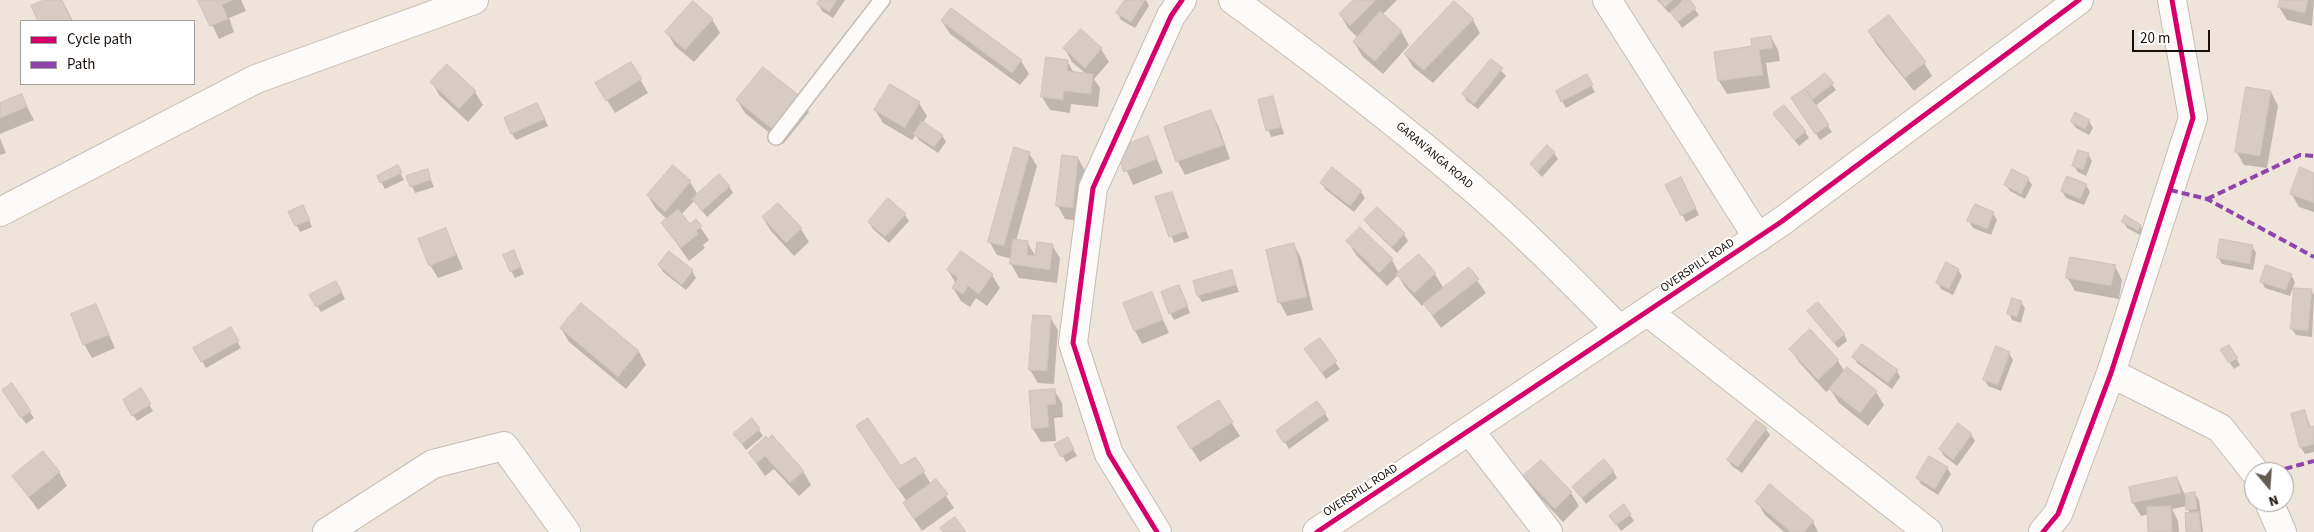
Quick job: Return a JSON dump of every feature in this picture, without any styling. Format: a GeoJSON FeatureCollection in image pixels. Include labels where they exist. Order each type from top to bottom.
{"type":"FeatureCollection","features":[{"type":"Feature","properties":{"kind":"street"},"geometry":{"type":"LineString","coordinates":[[0,212],[256,79],[474,0]]}},
{"type":"Feature","properties":{"kind":"street"},"geometry":{"type":"LineString","coordinates":[[1157,532],[1109,454],[1073,343],[1093,188],[1171,16],[1182,0]]}},
{"type":"Feature","properties":{"kind":"street","name":"GARAN'ANGA ROAD"},"geometry":{"type":"LineString","coordinates":[[1234,0],[1315,59],[1462,179],[1546,255],[1620,330]]}},
{"type":"Feature","properties":{"kind":"street"},"geometry":{"type":"LineString","coordinates":[[1607,0],[1758,238]]}},
{"type":"Feature","properties":{"kind":"street","name":"OVERSPILL ROAD"},"geometry":{"type":"LineString","coordinates":[[1316,532],[1758,238],[2079,0]]}},
{"type":"Feature","properties":{"kind":"street"},"geometry":{"type":"LineString","coordinates":[[2043,532],[2058,514],[2112,373],[2192,118],[2172,0]]}},
{"type":"Feature","properties":{"kind":"street"},"geometry":{"type":"LineString","coordinates":[[1648,312],[1928,532]]}},
{"type":"Feature","properties":{"kind":"street"},"geometry":{"type":"LineString","coordinates":[[2112,373],[2220,428],[2247,462]]}},
{"type":"Feature","properties":{"kind":"street"},"geometry":{"type":"LineString","coordinates":[[1470,431],[1548,532]]}},
{"type":"Feature","properties":{"kind":"street"},"geometry":{"type":"LineString","coordinates":[[328,532],[433,464],[504,446],[566,532]]}},
{"type":"Feature","properties":{"kind":"street"},"geometry":{"type":"LineString","coordinates":[[2273,512],[2282,532]]}},
{"type":"Feature","properties":{"kind":"lane"},"geometry":{"type":"LineString","coordinates":[[776,137],[882,0]]}},
{"type":"Feature","properties":{"kind":"building"},"geometry":{"type":"Polygon","coordinates":[[[44,0],[62,0],[72,20],[38,20],[31,6],[44,0]]]}},
{"type":"Feature","properties":{"kind":"building"},"geometry":{"type":"Polygon","coordinates":[[[198,0],[233,0],[222,5],[228,19],[210,26],[198,0]]]}},
{"type":"Feature","properties":{"kind":"building"},"geometry":{"type":"Polygon","coordinates":[[[820,0],[837,0],[829,12],[817,4],[820,0]]]}},
{"type":"Feature","properties":{"kind":"building"},"geometry":{"type":"Polygon","coordinates":[[[1125,0],[1145,0],[1131,22],[1116,13],[1125,0]]]}},
{"type":"Feature","properties":{"kind":"building"},"geometry":{"type":"Polygon","coordinates":[[[1353,0],[1376,0],[1350,26],[1339,14],[1353,0]]]}},
{"type":"Feature","properties":{"kind":"building"},"geometry":{"type":"Polygon","coordinates":[[[1658,0],[1673,0],[1665,7],[1658,0]]]}},
{"type":"Feature","properties":{"kind":"building"},"geometry":{"type":"Polygon","coordinates":[[[1685,0],[1690,0],[1696,8],[1678,22],[1670,12],[1685,0]]]}},
{"type":"Feature","properties":{"kind":"building"},"geometry":{"type":"Polygon","coordinates":[[[2280,0],[2308,0],[2305,13],[2278,7],[2280,0]]]}},
{"type":"Feature","properties":{"kind":"building"},"geometry":{"type":"Polygon","coordinates":[[[693,1],[713,19],[685,50],[665,32],[693,1]]]}},
{"type":"Feature","properties":{"kind":"building"},"geometry":{"type":"Polygon","coordinates":[[[1454,1],[1474,19],[1424,70],[1404,54],[1454,1]]]}},
{"type":"Feature","properties":{"kind":"building"},"geometry":{"type":"Polygon","coordinates":[[[951,8],[1022,60],[1012,73],[941,21],[951,8]]]}},
{"type":"Feature","properties":{"kind":"building"},"geometry":{"type":"Polygon","coordinates":[[[1380,11],[1402,31],[1375,61],[1353,42],[1380,11]]]}},
{"type":"Feature","properties":{"kind":"building"},"geometry":{"type":"Polygon","coordinates":[[[1889,15],[1926,62],[1905,78],[1868,31],[1889,15]]]}},
{"type":"Feature","properties":{"kind":"building"},"geometry":{"type":"Polygon","coordinates":[[[1081,29],[1102,48],[1085,68],[1063,48],[1081,29]]]}},
{"type":"Feature","properties":{"kind":"building"},"geometry":{"type":"Polygon","coordinates":[[[1771,36],[1773,48],[1759,50],[1763,75],[1718,81],[1714,52],[1752,46],[1751,39],[1771,36]]]}},
{"type":"Feature","properties":{"kind":"building"},"geometry":{"type":"Polygon","coordinates":[[[1046,57],[1068,60],[1067,71],[1093,74],[1091,94],[1064,91],[1063,100],[1041,97],[1046,57]]]}},
{"type":"Feature","properties":{"kind":"building"},"geometry":{"type":"Polygon","coordinates":[[[1491,59],[1503,68],[1474,104],[1462,94],[1491,59]]]}},
{"type":"Feature","properties":{"kind":"building"},"geometry":{"type":"Polygon","coordinates":[[[631,62],[642,79],[606,101],[595,83],[631,62]]]}},
{"type":"Feature","properties":{"kind":"building"},"geometry":{"type":"Polygon","coordinates":[[[447,64],[476,91],[459,109],[430,82],[447,64]]]}},
{"type":"Feature","properties":{"kind":"building"},"geometry":{"type":"Polygon","coordinates":[[[763,67],[802,98],[775,131],[736,100],[763,67]]]}},
{"type":"Feature","properties":{"kind":"building"},"geometry":{"type":"Polygon","coordinates":[[[1825,73],[1834,83],[1813,99],[1805,89],[1825,73]]]}},
{"type":"Feature","properties":{"kind":"building"},"geometry":{"type":"Polygon","coordinates":[[[1587,74],[1593,85],[1561,102],[1556,91],[1587,74]]]}},
{"type":"Feature","properties":{"kind":"building"},"geometry":{"type":"Polygon","coordinates":[[[890,84],[920,102],[905,128],[874,110],[890,84]]]}},
{"type":"Feature","properties":{"kind":"building"},"geometry":{"type":"Polygon","coordinates":[[[2246,87],[2271,91],[2260,156],[2235,152],[2246,87]]]}},
{"type":"Feature","properties":{"kind":"building"},"geometry":{"type":"Polygon","coordinates":[[[1805,89],[1829,125],[1815,134],[1791,98],[1805,89]]]}},
{"type":"Feature","properties":{"kind":"building"},"geometry":{"type":"Polygon","coordinates":[[[22,94],[27,107],[0,118],[0,103],[22,94]]]}},
{"type":"Feature","properties":{"kind":"building"},"geometry":{"type":"Polygon","coordinates":[[[1273,96],[1281,127],[1266,131],[1258,100],[1273,96]]]}},
{"type":"Feature","properties":{"kind":"building"},"geometry":{"type":"Polygon","coordinates":[[[537,103],[545,119],[511,134],[504,118],[537,103]]]}},
{"type":"Feature","properties":{"kind":"building"},"geometry":{"type":"Polygon","coordinates":[[[1784,105],[1806,131],[1795,140],[1773,114],[1784,105]]]}},
{"type":"Feature","properties":{"kind":"building"},"geometry":{"type":"Polygon","coordinates":[[[1211,110],[1224,145],[1176,162],[1164,127],[1211,110]]]}},
{"type":"Feature","properties":{"kind":"building"},"geometry":{"type":"Polygon","coordinates":[[[2075,112],[2090,120],[2085,129],[2071,122],[2075,112]]]}},
{"type":"Feature","properties":{"kind":"building"},"geometry":{"type":"Polygon","coordinates":[[[922,121],[943,135],[934,147],[913,134],[922,121]]]}},
{"type":"Feature","properties":{"kind":"building"},"geometry":{"type":"Polygon","coordinates":[[[1148,136],[1157,159],[1124,172],[1115,149],[1148,136]]]}},
{"type":"Feature","properties":{"kind":"building"},"geometry":{"type":"Polygon","coordinates":[[[1547,145],[1555,152],[1538,172],[1530,164],[1547,145]]]}},
{"type":"Feature","properties":{"kind":"building"},"geometry":{"type":"Polygon","coordinates":[[[1014,147],[1030,152],[1004,246],[988,242],[1014,147]]]}},
{"type":"Feature","properties":{"kind":"building"},"geometry":{"type":"Polygon","coordinates":[[[2078,150],[2089,153],[2083,170],[2072,166],[2078,150]]]}},
{"type":"Feature","properties":{"kind":"building"},"geometry":{"type":"Polygon","coordinates":[[[1062,155],[1078,157],[1073,208],[1056,206],[1062,155]]]}},
{"type":"Feature","properties":{"kind":"building"},"geometry":{"type":"Polygon","coordinates":[[[398,165],[402,173],[380,183],[377,176],[398,165]]]}},
{"type":"Feature","properties":{"kind":"building"},"geometry":{"type":"Polygon","coordinates":[[[673,165],[691,181],[665,212],[647,195],[673,165]]]}},
{"type":"Feature","properties":{"kind":"building"},"geometry":{"type":"Polygon","coordinates":[[[1332,167],[1362,191],[1350,206],[1320,183],[1332,167]]]}},
{"type":"Feature","properties":{"kind":"building"},"geometry":{"type":"Polygon","coordinates":[[[2300,167],[2314,173],[2314,203],[2290,194],[2300,167]]]}},
{"type":"Feature","properties":{"kind":"building"},"geometry":{"type":"Polygon","coordinates":[[[428,169],[431,180],[410,187],[406,176],[428,169]]]}},
{"type":"Feature","properties":{"kind":"building"},"geometry":{"type":"Polygon","coordinates":[[[2012,169],[2029,178],[2021,194],[2004,185],[2012,169]]]}},
{"type":"Feature","properties":{"kind":"building"},"geometry":{"type":"Polygon","coordinates":[[[719,174],[730,186],[702,211],[692,199],[719,174]]]}},
{"type":"Feature","properties":{"kind":"building"},"geometry":{"type":"Polygon","coordinates":[[[2067,176],[2087,184],[2080,199],[2061,191],[2067,176]]]}},
{"type":"Feature","properties":{"kind":"building"},"geometry":{"type":"Polygon","coordinates":[[[1681,177],[1696,208],[1681,216],[1665,185],[1681,177]]]}},
{"type":"Feature","properties":{"kind":"building"},"geometry":{"type":"Polygon","coordinates":[[[1172,192],[1186,231],[1169,237],[1155,197],[1172,192]]]}},
{"type":"Feature","properties":{"kind":"building"},"geometry":{"type":"Polygon","coordinates":[[[888,198],[906,214],[885,237],[868,222],[888,198]]]}},
{"type":"Feature","properties":{"kind":"building"},"geometry":{"type":"Polygon","coordinates":[[[778,203],[802,228],[786,243],[762,217],[778,203]]]}},
{"type":"Feature","properties":{"kind":"building"},"geometry":{"type":"Polygon","coordinates":[[[1975,204],[1994,212],[1987,229],[1967,221],[1975,204]]]}},
{"type":"Feature","properties":{"kind":"building"},"geometry":{"type":"Polygon","coordinates":[[[303,205],[310,220],[295,226],[288,212],[303,205]]]}},
{"type":"Feature","properties":{"kind":"building"},"geometry":{"type":"Polygon","coordinates":[[[1377,207],[1405,233],[1392,247],[1364,220],[1377,207]]]}},
{"type":"Feature","properties":{"kind":"building"},"geometry":{"type":"Polygon","coordinates":[[[678,209],[690,224],[696,219],[702,226],[696,231],[698,234],[681,248],[661,223],[678,209]]]}},
{"type":"Feature","properties":{"kind":"building"},"geometry":{"type":"Polygon","coordinates":[[[2125,215],[2141,225],[2138,231],[2122,222],[2125,215]]]}},
{"type":"Feature","properties":{"kind":"building"},"geometry":{"type":"Polygon","coordinates":[[[1360,227],[1393,259],[1379,273],[1346,241],[1360,227]]]}},
{"type":"Feature","properties":{"kind":"building"},"geometry":{"type":"Polygon","coordinates":[[[446,228],[456,255],[429,266],[418,239],[446,228]]]}},
{"type":"Feature","properties":{"kind":"building"},"geometry":{"type":"Polygon","coordinates":[[[1013,239],[1028,241],[1027,255],[1035,256],[1037,242],[1053,244],[1050,270],[1010,264],[1013,239]]]}},
{"type":"Feature","properties":{"kind":"building"},"geometry":{"type":"Polygon","coordinates":[[[2220,239],[2253,245],[2250,264],[2217,258],[2220,239]]]}},
{"type":"Feature","properties":{"kind":"building"},"geometry":{"type":"Polygon","coordinates":[[[1294,243],[1307,297],[1278,303],[1266,250],[1294,243]]]}},
{"type":"Feature","properties":{"kind":"building"},"geometry":{"type":"Polygon","coordinates":[[[514,250],[521,267],[510,272],[503,255],[514,250]]]}},
{"type":"Feature","properties":{"kind":"building"},"geometry":{"type":"Polygon","coordinates":[[[669,251],[693,270],[682,285],[658,265],[669,251]]]}},
{"type":"Feature","properties":{"kind":"building"},"geometry":{"type":"Polygon","coordinates":[[[961,251],[993,274],[979,294],[968,286],[963,294],[952,288],[958,278],[947,270],[961,251]]]}},
{"type":"Feature","properties":{"kind":"building"},"geometry":{"type":"Polygon","coordinates":[[[1419,254],[1436,273],[1414,293],[1396,274],[1419,254]]]}},
{"type":"Feature","properties":{"kind":"building"},"geometry":{"type":"Polygon","coordinates":[[[2070,257],[2116,265],[2111,286],[2066,278],[2070,257]]]}},
{"type":"Feature","properties":{"kind":"building"},"geometry":{"type":"Polygon","coordinates":[[[1946,262],[1959,269],[1949,289],[1936,283],[1946,262]]]}},
{"type":"Feature","properties":{"kind":"building"},"geometry":{"type":"Polygon","coordinates":[[[2266,265],[2292,274],[2286,290],[2260,282],[2266,265]]]}},
{"type":"Feature","properties":{"kind":"building"},"geometry":{"type":"Polygon","coordinates":[[[1469,267],[1479,279],[1433,315],[1423,304],[1469,267]]]}},
{"type":"Feature","properties":{"kind":"building"},"geometry":{"type":"Polygon","coordinates":[[[1232,270],[1236,285],[1197,296],[1193,281],[1232,270]]]}},
{"type":"Feature","properties":{"kind":"building"},"geometry":{"type":"Polygon","coordinates":[[[336,281],[342,292],[316,307],[309,295],[336,281]]]}},
{"type":"Feature","properties":{"kind":"building"},"geometry":{"type":"Polygon","coordinates":[[[1179,285],[1188,306],[1169,314],[1161,292],[1179,285]]]}},
{"type":"Feature","properties":{"kind":"building"},"geometry":{"type":"Polygon","coordinates":[[[2294,288],[2312,289],[2308,331],[2291,329],[2294,288]]]}},
{"type":"Feature","properties":{"kind":"building"},"geometry":{"type":"Polygon","coordinates":[[[1152,292],[1163,320],[1134,331],[1123,303],[1152,292]]]}},
{"type":"Feature","properties":{"kind":"building"},"geometry":{"type":"Polygon","coordinates":[[[2012,298],[2022,301],[2017,317],[2007,314],[2012,298]]]}},
{"type":"Feature","properties":{"kind":"building"},"geometry":{"type":"Polygon","coordinates":[[[1818,302],[1845,334],[1834,343],[1807,311],[1818,302]]]}},
{"type":"Feature","properties":{"kind":"building"},"geometry":{"type":"Polygon","coordinates":[[[581,303],[639,351],[618,377],[560,328],[581,303]]]}},
{"type":"Feature","properties":{"kind":"building"},"geometry":{"type":"Polygon","coordinates":[[[96,304],[109,335],[83,345],[71,314],[96,304]]]}},
{"type":"Feature","properties":{"kind":"building"},"geometry":{"type":"Polygon","coordinates":[[[1033,315],[1051,316],[1047,371],[1029,370],[1033,315]]]}},
{"type":"Feature","properties":{"kind":"building"},"geometry":{"type":"Polygon","coordinates":[[[231,327],[239,341],[201,362],[193,348],[231,327]]]}},
{"type":"Feature","properties":{"kind":"building"},"geometry":{"type":"Polygon","coordinates":[[[1810,329],[1839,360],[1818,380],[1789,349],[1810,329]]]}},
{"type":"Feature","properties":{"kind":"building"},"geometry":{"type":"Polygon","coordinates":[[[1320,338],[1337,361],[1322,373],[1304,349],[1320,338]]]}},
{"type":"Feature","properties":{"kind":"building"},"geometry":{"type":"Polygon","coordinates":[[[1862,344],[1898,370],[1888,383],[1852,357],[1862,344]]]}},
{"type":"Feature","properties":{"kind":"building"},"geometry":{"type":"Polygon","coordinates":[[[2229,345],[2238,358],[2229,363],[2220,350],[2229,345]]]}},
{"type":"Feature","properties":{"kind":"building"},"geometry":{"type":"Polygon","coordinates":[[[1996,346],[2010,352],[1998,385],[1983,380],[1996,346]]]}},
{"type":"Feature","properties":{"kind":"building"},"geometry":{"type":"Polygon","coordinates":[[[1847,367],[1877,391],[1860,413],[1829,389],[1847,367]]]}},
{"type":"Feature","properties":{"kind":"building"},"geometry":{"type":"Polygon","coordinates":[[[12,383],[31,411],[21,418],[2,390],[12,383]]]}},
{"type":"Feature","properties":{"kind":"building"},"geometry":{"type":"Polygon","coordinates":[[[141,388],[151,404],[132,416],[123,400],[141,388]]]}},
{"type":"Feature","properties":{"kind":"building"},"geometry":{"type":"Polygon","coordinates":[[[1055,389],[1056,404],[1047,405],[1049,427],[1032,429],[1029,391],[1055,389]]]}},
{"type":"Feature","properties":{"kind":"building"},"geometry":{"type":"Polygon","coordinates":[[[1219,400],[1233,422],[1191,449],[1177,427],[1219,400]]]}},
{"type":"Feature","properties":{"kind":"building"},"geometry":{"type":"Polygon","coordinates":[[[1317,401],[1326,413],[1284,443],[1276,431],[1317,401]]]}},
{"type":"Feature","properties":{"kind":"building"},"geometry":{"type":"Polygon","coordinates":[[[2305,410],[2309,427],[2314,426],[2314,444],[2300,448],[2291,414],[2305,410]]]}},
{"type":"Feature","properties":{"kind":"building"},"geometry":{"type":"Polygon","coordinates":[[[752,418],[760,429],[742,444],[733,434],[752,418]]]}},
{"type":"Feature","properties":{"kind":"building"},"geometry":{"type":"Polygon","coordinates":[[[868,418],[901,466],[915,457],[925,471],[898,489],[856,426],[868,418]]]}},
{"type":"Feature","properties":{"kind":"building"},"geometry":{"type":"Polygon","coordinates":[[[1756,420],[1767,428],[1738,467],[1727,460],[1756,420]]]}},
{"type":"Feature","properties":{"kind":"building"},"geometry":{"type":"Polygon","coordinates":[[[1958,423],[1972,434],[1953,460],[1939,449],[1958,423]]]}},
{"type":"Feature","properties":{"kind":"building"},"geometry":{"type":"Polygon","coordinates":[[[772,435],[804,471],[790,483],[765,456],[757,463],[748,453],[766,436],[768,439],[772,435]]]}},
{"type":"Feature","properties":{"kind":"building"},"geometry":{"type":"Polygon","coordinates":[[[1068,437],[1074,449],[1061,457],[1054,445],[1068,437]]]}},
{"type":"Feature","properties":{"kind":"building"},"geometry":{"type":"Polygon","coordinates":[[[43,451],[60,472],[29,497],[12,476],[43,451]]]}},
{"type":"Feature","properties":{"kind":"building"},"geometry":{"type":"Polygon","coordinates":[[[1929,456],[1948,467],[1935,489],[1916,478],[1929,456]]]}},
{"type":"Feature","properties":{"kind":"building"},"geometry":{"type":"Polygon","coordinates":[[[1604,459],[1614,471],[1582,498],[1572,487],[1604,459]]]}},
{"type":"Feature","properties":{"kind":"building"},"geometry":{"type":"Polygon","coordinates":[[[1541,460],[1572,492],[1555,509],[1523,476],[1541,460]]]}},
{"type":"Feature","properties":{"kind":"building"},"geometry":{"type":"Polygon","coordinates":[[[2177,477],[2181,493],[2132,503],[2129,487],[2177,477]]]}},
{"type":"Feature","properties":{"kind":"building"},"geometry":{"type":"Polygon","coordinates":[[[936,479],[948,494],[914,519],[903,503],[936,479]]]}},
{"type":"Feature","properties":{"kind":"building"},"geometry":{"type":"Polygon","coordinates":[[[1770,484],[1814,521],[1804,532],[1791,532],[1755,502],[1770,484]]]}},
{"type":"Feature","properties":{"kind":"building"},"geometry":{"type":"Polygon","coordinates":[[[2195,492],[2197,509],[2186,510],[2185,494],[2195,492]]]}},
{"type":"Feature","properties":{"kind":"building"},"geometry":{"type":"Polygon","coordinates":[[[1624,504],[1631,514],[1616,525],[1609,516],[1624,504]]]}},
{"type":"Feature","properties":{"kind":"building"},"geometry":{"type":"Polygon","coordinates":[[[2171,506],[2172,532],[2148,532],[2147,507],[2171,506]]]}},
{"type":"Feature","properties":{"kind":"building"},"geometry":{"type":"Polygon","coordinates":[[[2199,512],[2201,532],[2186,532],[2185,513],[2199,512]]]}},
{"type":"Feature","properties":{"kind":"building"},"geometry":{"type":"Polygon","coordinates":[[[955,517],[966,532],[943,532],[940,528],[955,517]]]}},
{"type":"Feature","properties":{"kind":"marked path"},"geometry":{"type":"LineString","coordinates":[[2207,199],[2300,155],[2314,156]]}},
{"type":"Feature","properties":{"kind":"marked path"},"geometry":{"type":"LineString","coordinates":[[2170,190],[2207,199],[2314,257]]}},
{"type":"Feature","properties":{"kind":"marked path"},"geometry":{"type":"LineString","coordinates":[[2294,466],[2314,461]]}},
{"type":"Feature","properties":{"kind":"cycle path"},"geometry":{"type":"LineString","coordinates":[[1157,532],[1109,454],[1073,343],[1093,188],[1171,16],[1182,0]]}},
{"type":"Feature","properties":{"kind":"cycle path"},"geometry":{"type":"LineString","coordinates":[[1317,532],[1781,222],[2079,0]]}},
{"type":"Feature","properties":{"kind":"cycle path"},"geometry":{"type":"LineString","coordinates":[[2043,532],[2058,514],[2111,373],[2193,118],[2172,0]]}}]}
